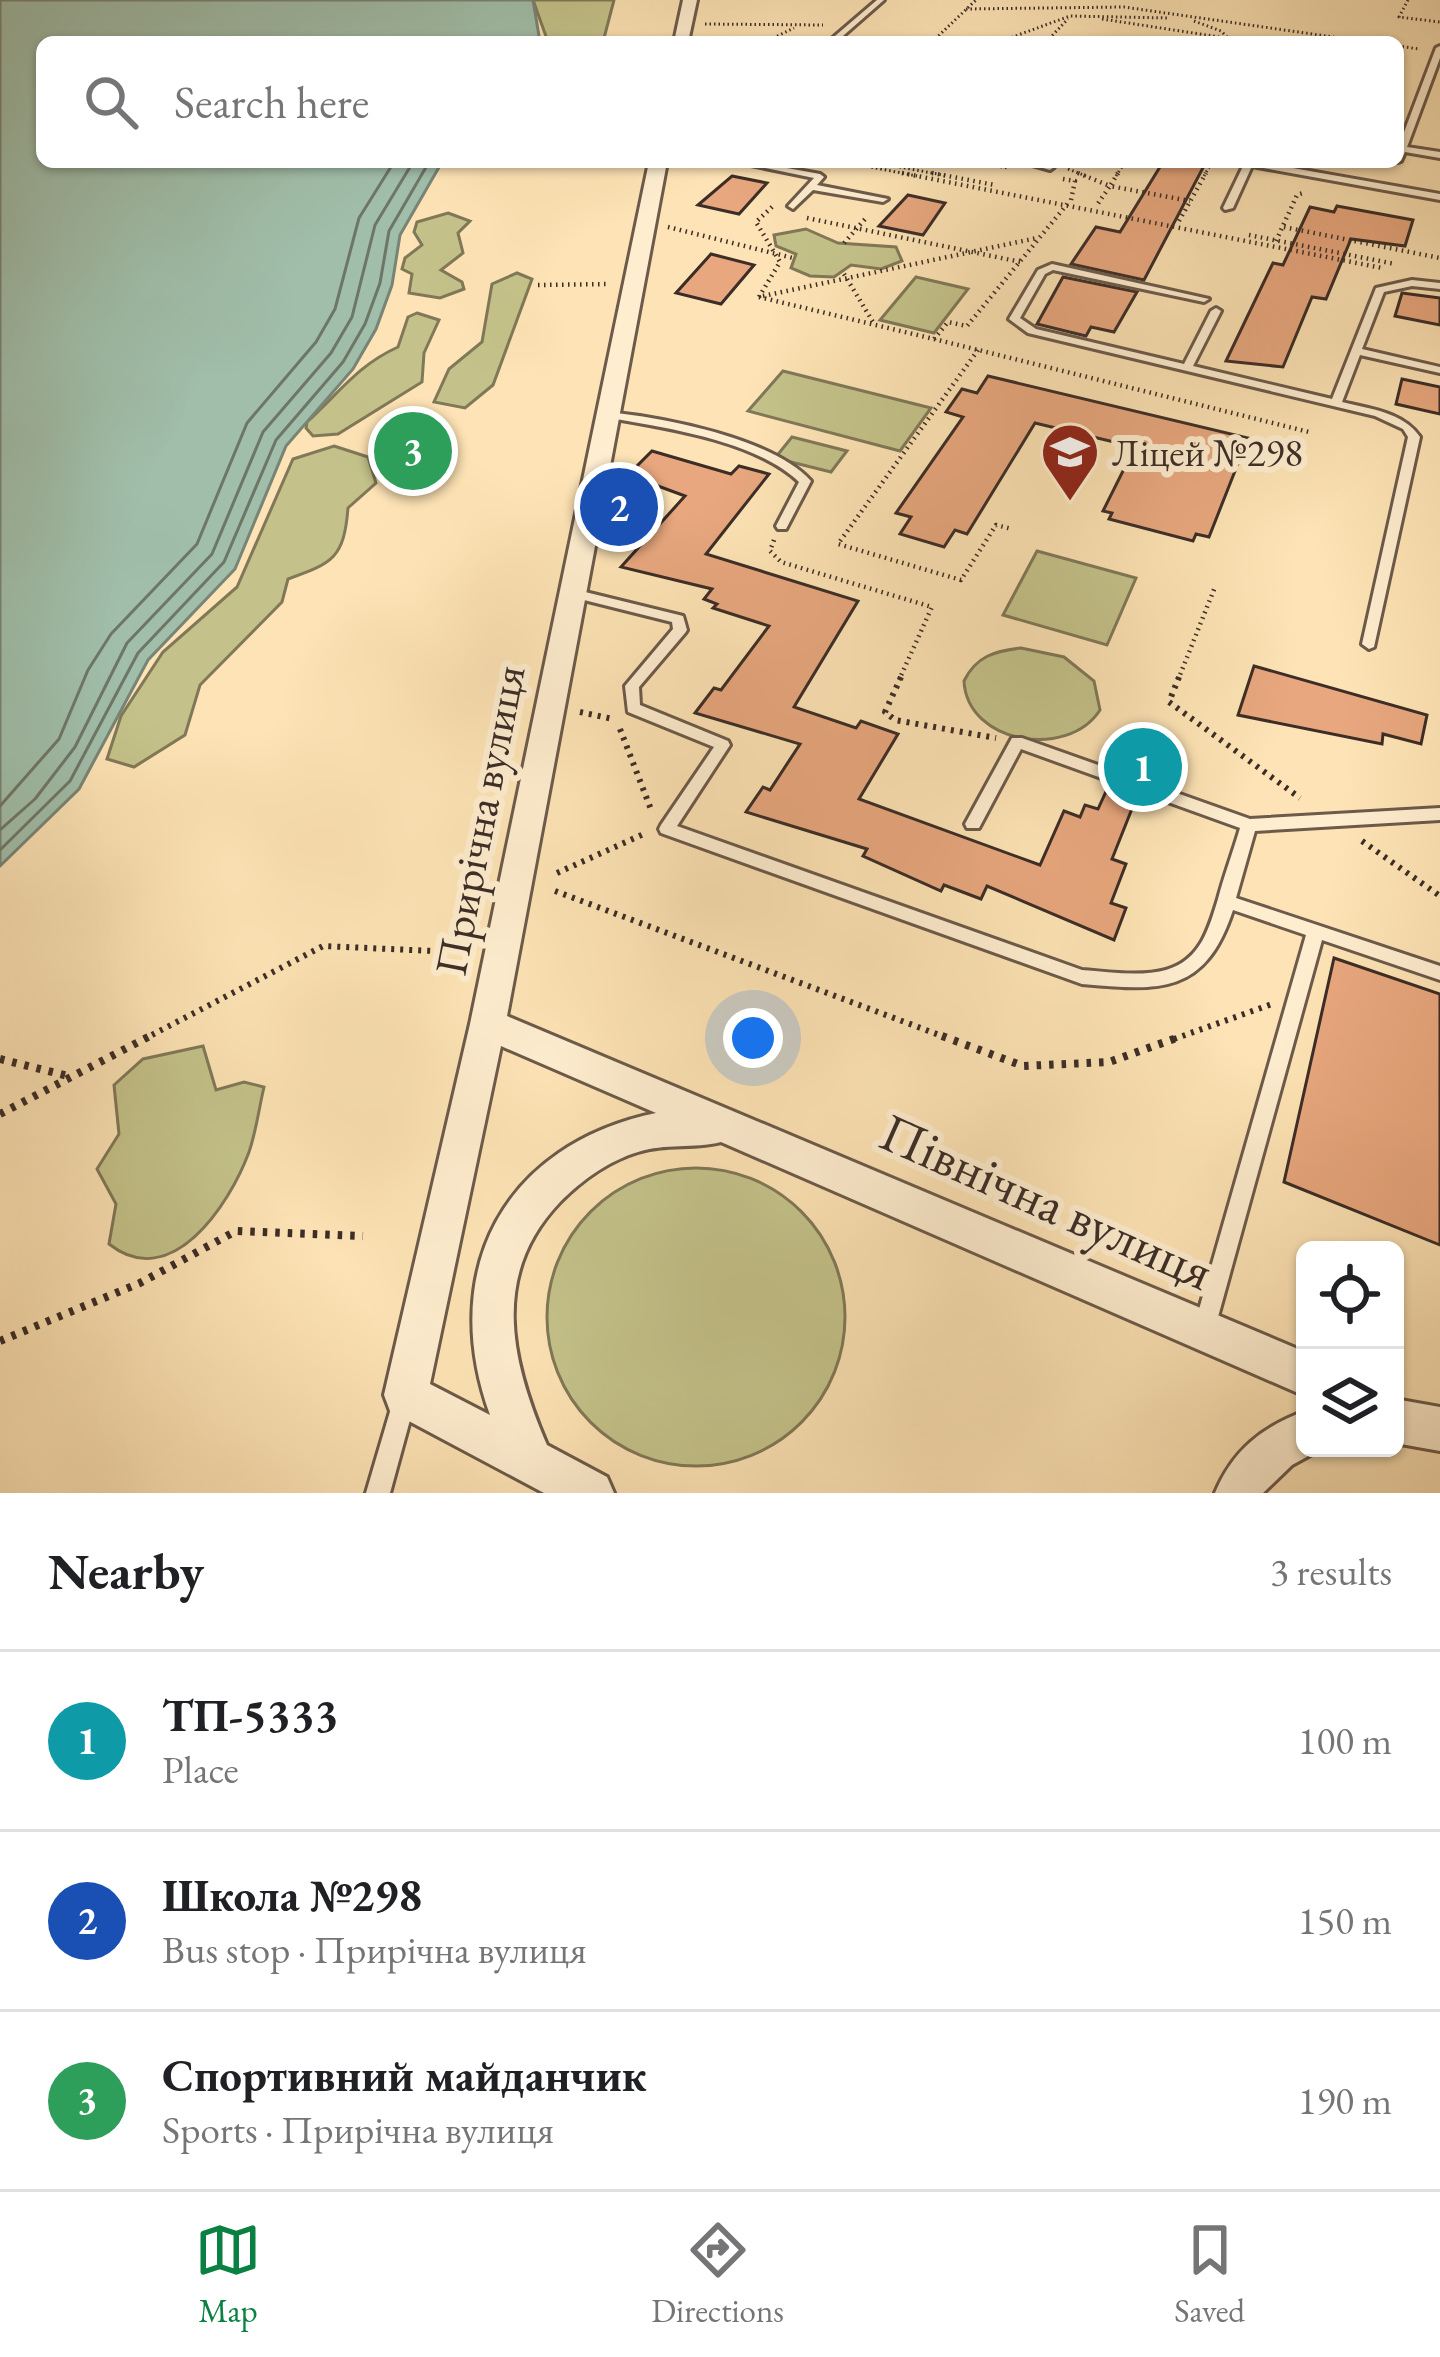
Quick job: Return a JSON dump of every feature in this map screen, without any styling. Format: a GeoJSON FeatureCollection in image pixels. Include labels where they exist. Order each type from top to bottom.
{"type":"FeatureCollection","features":[{"type":"Feature","properties":{"kind":"street"},"geometry":{"type":"LineString","coordinates":[[682,36],[690,0]]}},
{"type":"Feature","properties":{"kind":"street","name":"Прирічна вулиця"},"geometry":{"type":"LineString","coordinates":[[406,1395],[488,1024],[657,168]]}},
{"type":"Feature","properties":{"kind":"street","name":"Північна вулиця"},"geometry":{"type":"LineString","coordinates":[[488,1024],[1296,1370]]}},
{"type":"Feature","properties":{"kind":"street","name":"Північна вулиця"},"geometry":{"type":"LineString","coordinates":[[532,1463],[498,1382],[489,1318],[502,1256],[532,1202],[575,1160],[628,1134],[686,1124],[744,1130]]}},
{"type":"Feature","properties":{"kind":"street"},"geometry":{"type":"LineString","coordinates":[[406,1395],[591,1493]]}},
{"type":"Feature","properties":{"kind":"street"},"geometry":{"type":"LineString","coordinates":[[1238,1493],[1242,1481],[1296,1435]]}},
{"type":"Feature","properties":{"kind":"lane"},"geometry":{"type":"LineString","coordinates":[[839,36],[881,0]]}},
{"type":"Feature","properties":{"kind":"lane"},"geometry":{"type":"LineString","coordinates":[[1404,143],[1440,48]]}},
{"type":"Feature","properties":{"kind":"lane"},"geometry":{"type":"LineString","coordinates":[[1404,156],[1440,155]]}},
{"type":"Feature","properties":{"kind":"lane"},"geometry":{"type":"LineString","coordinates":[[772,168],[820,177],[794,206]]}},
{"type":"Feature","properties":{"kind":"lane"},"geometry":{"type":"LineString","coordinates":[[1228,208],[1247,168]]}},
{"type":"Feature","properties":{"kind":"lane"},"geometry":{"type":"LineString","coordinates":[[1281,168],[1440,197]]}},
{"type":"Feature","properties":{"kind":"lane"},"geometry":{"type":"LineString","coordinates":[[1387,188],[1394,168]]}},
{"type":"Feature","properties":{"kind":"lane"},"geometry":{"type":"LineString","coordinates":[[812,187],[883,199]]}},
{"type":"Feature","properties":{"kind":"lane"},"geometry":{"type":"LineString","coordinates":[[1204,298],[1052,267],[1041,272],[1013,313],[1019,325],[1032,331],[1395,419],[1414,436],[1369,644]]}},
{"type":"Feature","properties":{"kind":"lane"},"geometry":{"type":"LineString","coordinates":[[1336,404],[1380,290],[1412,283],[1440,286]]}},
{"type":"Feature","properties":{"kind":"lane"},"geometry":{"type":"LineString","coordinates":[[1187,368],[1216,311]]}},
{"type":"Feature","properties":{"kind":"lane"},"geometry":{"type":"LineString","coordinates":[[1356,351],[1439,370]]}},
{"type":"Feature","properties":{"kind":"lane"},"geometry":{"type":"LineString","coordinates":[[608,415],[750,449],[793,468],[805,482],[782,526]]}},
{"type":"Feature","properties":{"kind":"lane"},"geometry":{"type":"LineString","coordinates":[[573,593],[678,620],[680,630],[632,686],[633,709],[723,745],[667,829],[1082,976],[1140,985],[1182,976],[1210,950],[1249,825]]}},
{"type":"Feature","properties":{"kind":"lane"},"geometry":{"type":"LineString","coordinates":[[973,824],[1017,742],[1249,825],[1440,814]]}},
{"type":"Feature","properties":{"kind":"lane"},"geometry":{"type":"LineString","coordinates":[[1225,901],[1440,973]]}},
{"type":"Feature","properties":{"kind":"lane"},"geometry":{"type":"LineString","coordinates":[[1203,1332],[1316,931]]}},
{"type":"Feature","properties":{"kind":"lane","name":"Прирічна вулиця"},"geometry":{"type":"LineString","coordinates":[[378,1493],[406,1395]]}},
{"type":"Feature","properties":{"kind":"path"},"geometry":{"type":"LineString","coordinates":[[938,36],[976,0]]}},
{"type":"Feature","properties":{"kind":"path"},"geometry":{"type":"LineString","coordinates":[[1143,0],[1148,14]]}},
{"type":"Feature","properties":{"kind":"path"},"geometry":{"type":"LineString","coordinates":[[1408,0],[1400,17],[1440,22]]}},
{"type":"Feature","properties":{"kind":"path"},"geometry":{"type":"LineString","coordinates":[[966,9],[1148,14],[1321,36]]}},
{"type":"Feature","properties":{"kind":"path"},"geometry":{"type":"LineString","coordinates":[[696,24],[822,26],[838,13]]}},
{"type":"Feature","properties":{"kind":"path"},"geometry":{"type":"LineString","coordinates":[[1134,33],[1148,14]]}},
{"type":"Feature","properties":{"kind":"path"},"geometry":{"type":"LineString","coordinates":[[1015,36],[1070,16],[1148,14],[1200,22],[1224,36]]}},
{"type":"Feature","properties":{"kind":"path"},"geometry":{"type":"LineString","coordinates":[[1052,36],[1070,16]]}},
{"type":"Feature","properties":{"kind":"path"},"geometry":{"type":"LineString","coordinates":[[1084,16],[1210,36]]}},
{"type":"Feature","properties":{"kind":"path"},"geometry":{"type":"LineString","coordinates":[[778,36],[799,26]]}},
{"type":"Feature","properties":{"kind":"path"},"geometry":{"type":"LineString","coordinates":[[1186,36],[1189,32]]}},
{"type":"Feature","properties":{"kind":"path"},"geometry":{"type":"LineString","coordinates":[[878,168],[1412,268]]}},
{"type":"Feature","properties":{"kind":"path"},"geometry":{"type":"LineString","coordinates":[[904,168],[1276,241],[1371,262],[1400,275]]}},
{"type":"Feature","properties":{"kind":"path"},"geometry":{"type":"LineString","coordinates":[[1058,168],[1081,171],[1110,186],[1190,201]]}},
{"type":"Feature","properties":{"kind":"path"},"geometry":{"type":"LineString","coordinates":[[1076,181],[1082,168]]}},
{"type":"Feature","properties":{"kind":"path"},"geometry":{"type":"LineString","coordinates":[[1096,205],[1121,168]]}},
{"type":"Feature","properties":{"kind":"path"},"geometry":{"type":"LineString","coordinates":[[1178,221],[1209,168]]}},
{"type":"Feature","properties":{"kind":"path"},"geometry":{"type":"LineString","coordinates":[[1276,241],[1297,195],[1347,181]]}},
{"type":"Feature","properties":{"kind":"path"},"geometry":{"type":"LineString","coordinates":[[844,243],[883,199]]}},
{"type":"Feature","properties":{"kind":"path"},"geometry":{"type":"LineString","coordinates":[[759,297],[780,262],[756,222],[776,203],[794,206]]}},
{"type":"Feature","properties":{"kind":"path"},"geometry":{"type":"LineString","coordinates":[[934,339],[948,322],[967,326],[1068,203]]}},
{"type":"Feature","properties":{"kind":"path"},"geometry":{"type":"LineString","coordinates":[[768,211],[1021,262]]}},
{"type":"Feature","properties":{"kind":"path"},"geometry":{"type":"LineString","coordinates":[[662,226],[793,258]]}},
{"type":"Feature","properties":{"kind":"path"},"geometry":{"type":"LineString","coordinates":[[1284,227],[1440,258]]}},
{"type":"Feature","properties":{"kind":"path"},"geometry":{"type":"LineString","coordinates":[[759,297],[1041,237]]}},
{"type":"Feature","properties":{"kind":"path"},"geometry":{"type":"LineString","coordinates":[[1371,262],[1377,246]]}},
{"type":"Feature","properties":{"kind":"path"},"geometry":{"type":"LineString","coordinates":[[845,276],[874,325]]}},
{"type":"Feature","properties":{"kind":"path"},"geometry":{"type":"LineString","coordinates":[[538,285],[609,284]]}},
{"type":"Feature","properties":{"kind":"path"},"geometry":{"type":"LineString","coordinates":[[759,297],[1309,432]]}},
{"type":"Feature","properties":{"kind":"path"},"geometry":{"type":"LineString","coordinates":[[978,350],[838,544],[961,580],[996,525],[1012,529]]}},
{"type":"Feature","properties":{"kind":"path"},"geometry":{"type":"LineString","coordinates":[[782,526],[770,550],[781,562],[934,609],[885,703],[889,716],[1017,742]]}},
{"type":"Feature","properties":{"kind":"path"},"geometry":{"type":"LineString","coordinates":[[1215,586],[1169,702],[1440,896]]}},
{"type":"Feature","properties":{"kind":"path"},"geometry":{"type":"LineString","coordinates":[[556,872],[640,839],[656,821],[617,720],[573,710]]}},
{"type":"Feature","properties":{"kind":"path"},"geometry":{"type":"LineString","coordinates":[[1359,839],[1379,837]]}},
{"type":"Feature","properties":{"kind":"path"},"geometry":{"type":"LineString","coordinates":[[555,891],[1023,1066],[1109,1062],[1298,995]]}},
{"type":"Feature","properties":{"kind":"path"},"geometry":{"type":"LineString","coordinates":[[0,1114],[322,946],[434,951]]}},
{"type":"Feature","properties":{"kind":"path"},"geometry":{"type":"LineString","coordinates":[[0,1059],[71,1077]]}},
{"type":"Feature","properties":{"kind":"path"},"geometry":{"type":"LineString","coordinates":[[0,1341],[140,1283],[236,1231],[364,1236]]}},
{"type":"Feature","properties":{"kind":"shaded area"},"geometry":{"type":"Polygon","coordinates":[[[533,0],[614,0],[605,36],[546,36],[533,0]]]}},
{"type":"Feature","properties":{"kind":"shaded area"},"geometry":{"type":"Polygon","coordinates":[[[448,213],[470,221],[458,233],[463,253],[441,270],[462,282],[464,289],[440,298],[409,293],[412,274],[402,269],[405,258],[422,245],[414,232],[417,222],[448,213]]]}},
{"type":"Feature","properties":{"kind":"shaded area"},"geometry":{"type":"Polygon","coordinates":[[[806,229],[838,243],[896,247],[902,261],[881,269],[851,265],[834,277],[810,276],[791,268],[796,254],[776,246],[774,235],[806,229]]]}},
{"type":"Feature","properties":{"kind":"shaded area"},"geometry":{"type":"Polygon","coordinates":[[[517,273],[532,279],[493,385],[465,408],[434,402],[449,369],[482,342],[492,284],[517,273]]]}},
{"type":"Feature","properties":{"kind":"shaded area"},"geometry":{"type":"Polygon","coordinates":[[[916,277],[968,289],[934,333],[880,320],[916,277]]]}},
{"type":"Feature","properties":{"kind":"shaded area"},"geometry":{"type":"Polygon","coordinates":[[[417,313],[439,320],[424,353],[422,382],[338,434],[313,436],[307,422],[360,371],[398,347],[408,317],[417,313]]]}},
{"type":"Feature","properties":{"kind":"shaded area"},"geometry":{"type":"Polygon","coordinates":[[[783,371],[931,408],[900,451],[748,411],[783,371]]]}},
{"type":"Feature","properties":{"kind":"shaded area"},"geometry":{"type":"Polygon","coordinates":[[[403,423],[446,426],[423,479],[378,476],[403,423]]]}},
{"type":"Feature","properties":{"kind":"shaded area"},"geometry":{"type":"Polygon","coordinates":[[[792,437],[847,451],[831,472],[775,458],[792,437]]]}},
{"type":"Feature","properties":{"kind":"shaded area"},"geometry":{"type":"Polygon","coordinates":[[[334,446],[368,457],[376,483],[348,508],[339,548],[326,563],[288,579],[282,602],[200,685],[185,735],[134,767],[107,759],[121,716],[163,652],[237,587],[293,459],[334,446]]]}},
{"type":"Feature","properties":{"kind":"shaded area"},"geometry":{"type":"Polygon","coordinates":[[[1037,551],[1136,578],[1107,645],[1003,615],[1037,551]]]}},
{"type":"Feature","properties":{"kind":"shaded area"},"geometry":{"type":"Polygon","coordinates":[[[1021,648],[1064,657],[1094,681],[1100,710],[1085,726],[1066,735],[1021,738],[982,719],[969,702],[964,681],[987,656],[1021,648]]]}},
{"type":"Feature","properties":{"kind":"shaded area"},"geometry":{"type":"Polygon","coordinates":[[[203,1046],[216,1090],[244,1082],[264,1087],[249,1152],[227,1196],[195,1237],[154,1258],[132,1256],[109,1244],[116,1204],[97,1169],[119,1134],[114,1085],[143,1059],[203,1046]]]}},
{"type":"Feature","properties":{"kind":"shaded area"},"geometry":{"type":"Polygon","coordinates":[[[696,1168],[753,1179],[802,1211],[834,1260],[845,1317],[834,1374],[802,1423],[753,1455],[696,1466],[639,1455],[590,1423],[558,1374],[547,1317],[558,1260],[590,1211],[639,1179],[696,1168]]]}},
{"type":"Feature","properties":{"kind":"water"},"geometry":{"type":"Polygon","coordinates":[[[0,0],[533,0],[539,36],[36,36],[36,168],[439,168],[400,235],[392,285],[376,329],[353,369],[286,446],[235,569],[148,660],[79,789],[0,866],[0,0]]]}},
{"type":"Feature","properties":{"kind":"building"},"geometry":{"type":"Polygon","coordinates":[[[1159,168],[1203,168],[1144,280],[1071,264],[1096,227],[1120,232],[1159,168]]]}},
{"type":"Feature","properties":{"kind":"building"},"geometry":{"type":"Polygon","coordinates":[[[732,176],[767,183],[739,214],[698,205],[732,176]]]}},
{"type":"Feature","properties":{"kind":"building"},"geometry":{"type":"Polygon","coordinates":[[[908,195],[945,203],[923,235],[879,226],[908,195]]]}},
{"type":"Feature","properties":{"kind":"building"},"geometry":{"type":"Polygon","coordinates":[[[1337,206],[1413,220],[1405,246],[1351,239],[1326,299],[1312,297],[1283,367],[1226,361],[1273,263],[1283,265],[1310,207],[1334,212],[1337,206]]]}},
{"type":"Feature","properties":{"kind":"building"},"geometry":{"type":"Polygon","coordinates":[[[711,254],[754,265],[721,304],[676,293],[711,254]]]}},
{"type":"Feature","properties":{"kind":"building"},"geometry":{"type":"Polygon","coordinates":[[[1063,277],[1137,292],[1114,332],[1091,327],[1086,336],[1037,324],[1063,277]]]}},
{"type":"Feature","properties":{"kind":"building"},"geometry":{"type":"Polygon","coordinates":[[[1402,293],[1440,298],[1440,325],[1395,316],[1402,293]]]}},
{"type":"Feature","properties":{"kind":"building"},"geometry":{"type":"Polygon","coordinates":[[[988,376],[1248,438],[1209,537],[1196,534],[1193,541],[1109,519],[1112,513],[1103,511],[1135,447],[1035,423],[967,534],[955,530],[944,547],[900,534],[911,517],[896,513],[963,417],[946,412],[962,389],[977,393],[988,376]]]}},
{"type":"Feature","properties":{"kind":"building"},"geometry":{"type":"Polygon","coordinates":[[[1402,379],[1440,387],[1440,414],[1396,404],[1402,379]]]}},
{"type":"Feature","properties":{"kind":"building"},"geometry":{"type":"Polygon","coordinates":[[[652,451],[731,474],[739,466],[769,474],[706,554],[858,601],[794,707],[856,728],[861,721],[898,734],[859,799],[1040,865],[1064,811],[1080,817],[1085,805],[1098,809],[1109,785],[1137,796],[1112,859],[1126,864],[1111,903],[1126,908],[1114,940],[987,886],[981,899],[944,885],[941,891],[863,856],[867,849],[746,812],[763,787],[770,790],[800,744],[695,713],[714,688],[721,690],[769,626],[713,608],[717,604],[704,599],[712,589],[621,567],[685,496],[628,475],[652,451]]]}},
{"type":"Feature","properties":{"kind":"building"},"geometry":{"type":"Polygon","coordinates":[[[1254,666],[1427,715],[1421,744],[1383,734],[1382,744],[1238,715],[1254,666]]]}},
{"type":"Feature","properties":{"kind":"building"},"geometry":{"type":"Polygon","coordinates":[[[1134,744],[1173,757],[1163,783],[1117,767],[1120,761],[1126,764],[1134,744]]]}},
{"type":"Feature","properties":{"kind":"building"},"geometry":{"type":"Polygon","coordinates":[[[1334,958],[1440,994],[1440,1245],[1284,1182],[1334,958]]]}},
{"type":"Feature","properties":{"kind":"place","name":"Спортивний майданчик"},"geometry":{"type":"Point","coordinates":[413,451]}},
{"type":"Feature","properties":{"kind":"place","name":"Ліцей №298"},"geometry":{"type":"Point","coordinates":[1070,503]}},
{"type":"Feature","properties":{"kind":"place","name":"Школа №298"},"geometry":{"type":"Point","coordinates":[619,507]}},
{"type":"Feature","properties":{"kind":"place","name":"ТП-5333"},"geometry":{"type":"Point","coordinates":[1143,767]}}]}
